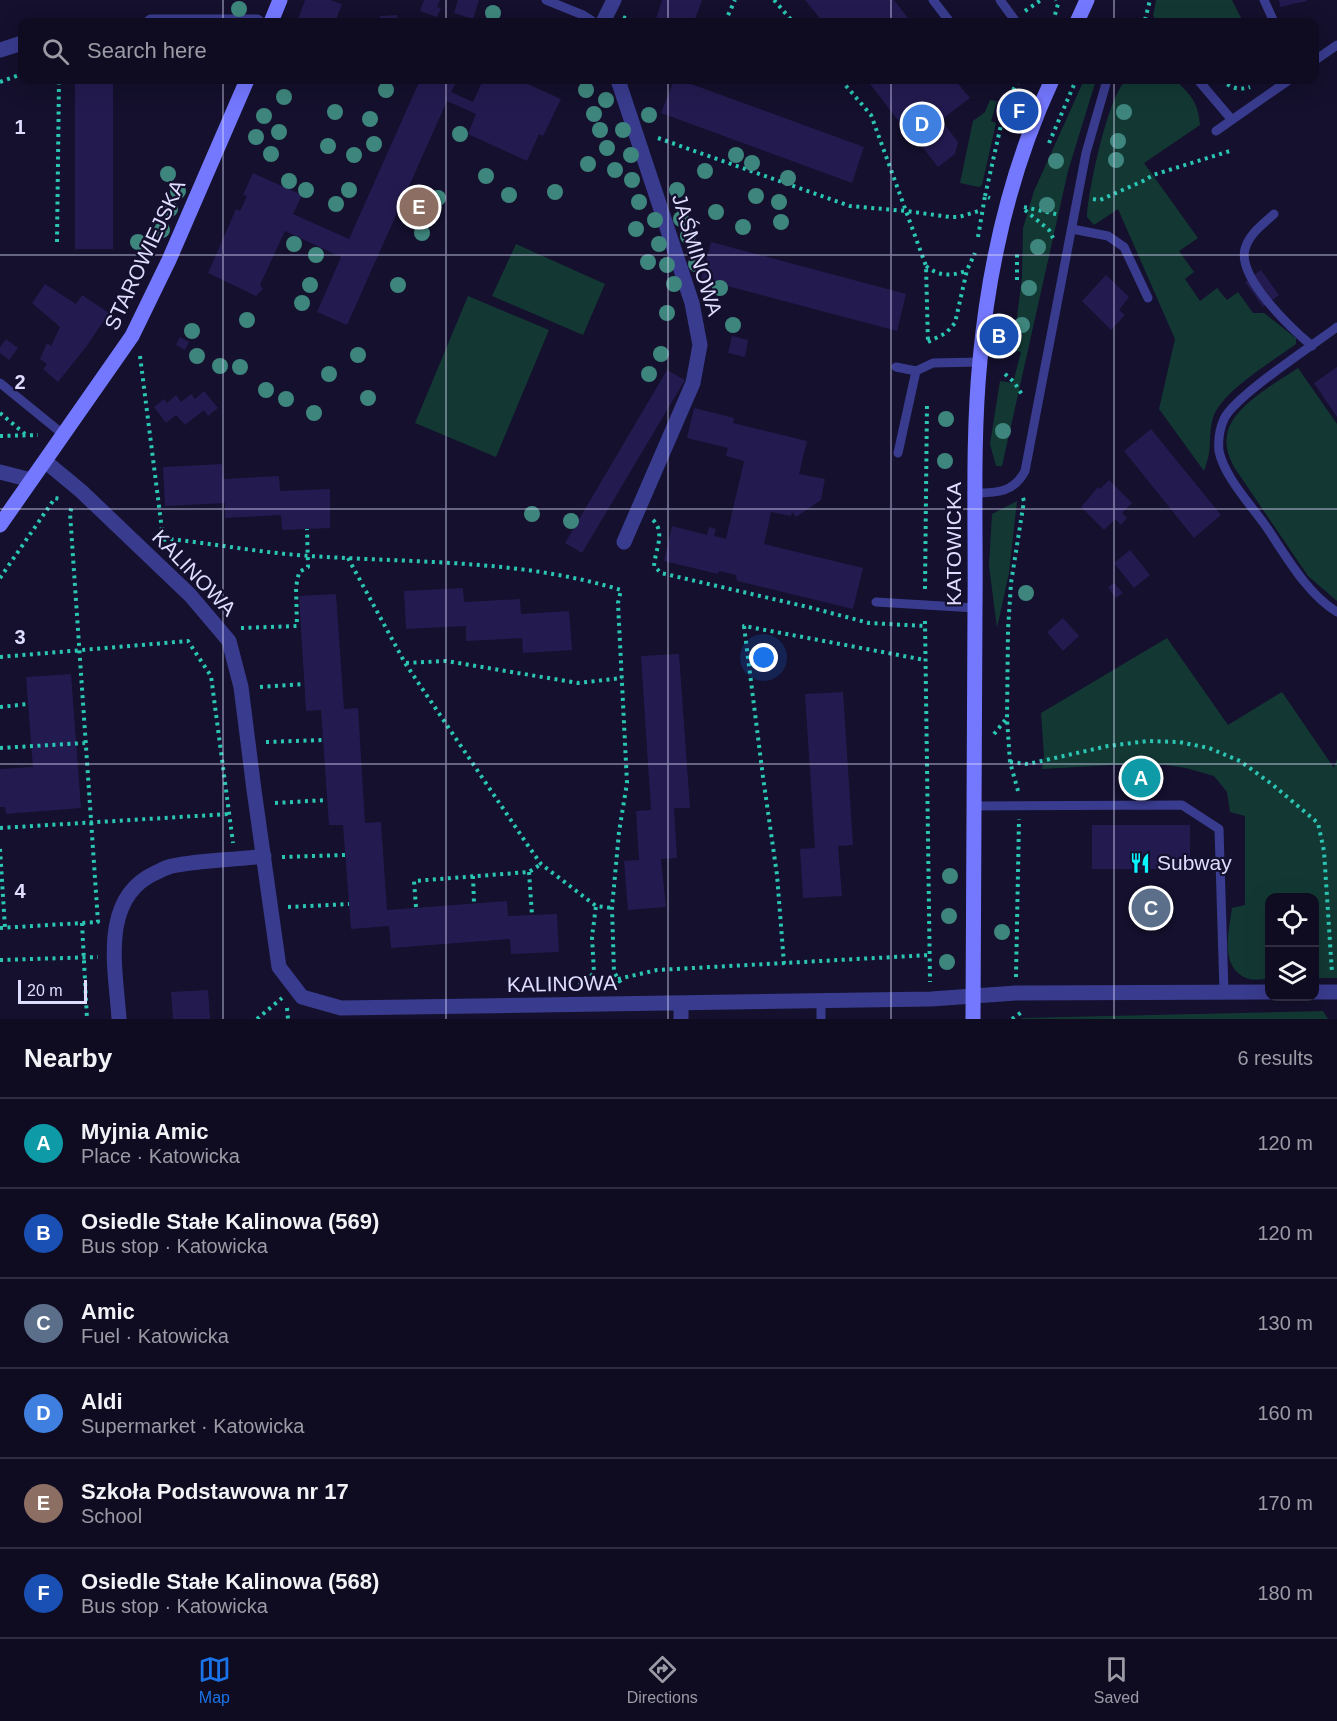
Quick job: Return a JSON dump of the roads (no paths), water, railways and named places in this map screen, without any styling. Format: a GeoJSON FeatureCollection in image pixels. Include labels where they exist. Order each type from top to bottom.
{"type":"FeatureCollection","features":[{"type":"Feature","properties":{"kind":"street"},"geometry":{"type":"LineString","coordinates":[[273,18],[280,0]]}},
{"type":"Feature","properties":{"kind":"street"},"geometry":{"type":"LineString","coordinates":[[605,18],[614,0]]}},
{"type":"Feature","properties":{"kind":"street"},"geometry":{"type":"LineString","coordinates":[[1079,18],[1087,0]]}},
{"type":"Feature","properties":{"kind":"street"},"geometry":{"type":"LineString","coordinates":[[0,50],[18,44]]}},
{"type":"Feature","properties":{"kind":"street","name":"STAROWIEJSKA"},"geometry":{"type":"LineString","coordinates":[[0,525],[132,336],[151,299],[245,84]]}},
{"type":"Feature","properties":{"kind":"street","name":"JAŚMINOWA"},"geometry":{"type":"LineString","coordinates":[[619,84],[692,303],[700,345],[693,383],[624,542]]}},
{"type":"Feature","properties":{"kind":"street","name":"KATOWICKA"},"geometry":{"type":"LineString","coordinates":[[973,1019],[975,493],[980,362],[991,279],[1007,203],[1035,117],[1050,84]]}},
{"type":"Feature","properties":{"kind":"street","name":"KALINOWA"},"geometry":{"type":"LineString","coordinates":[[46,462],[81,491],[190,594],[229,640],[241,687],[279,967],[302,997],[341,1008],[629,1004],[681,1011],[821,1000],[930,999],[1016,993],[1265,992]]}},
{"type":"Feature","properties":{"kind":"street"},"geometry":{"type":"LineString","coordinates":[[0,472],[31,480]]}},
{"type":"Feature","properties":{"kind":"street"},"geometry":{"type":"LineString","coordinates":[[119,1019],[114,948],[117,915],[129,892],[145,878],[170,866],[264,856]]}},
{"type":"Feature","properties":{"kind":"street"},"geometry":{"type":"LineString","coordinates":[[1319,992],[1337,992]]}},
{"type":"Feature","properties":{"kind":"lane"},"geometry":{"type":"LineString","coordinates":[[546,0],[588,18]]}},
{"type":"Feature","properties":{"kind":"lane"},"geometry":{"type":"LineString","coordinates":[[933,0],[947,18]]}},
{"type":"Feature","properties":{"kind":"lane"},"geometry":{"type":"LineString","coordinates":[[1000,0],[1013,18]]}},
{"type":"Feature","properties":{"kind":"lane"},"geometry":{"type":"LineString","coordinates":[[1264,0],[1272,18]]}},
{"type":"Feature","properties":{"kind":"lane"},"geometry":{"type":"LineString","coordinates":[[1319,58],[1337,45]]}},
{"type":"Feature","properties":{"kind":"lane"},"geometry":{"type":"LineString","coordinates":[[975,493],[1006,491],[1017,483],[1025,471],[1086,153],[1106,84]]}},
{"type":"Feature","properties":{"kind":"lane"},"geometry":{"type":"LineString","coordinates":[[1201,84],[1232,120]]}},
{"type":"Feature","properties":{"kind":"lane"},"geometry":{"type":"LineString","coordinates":[[1216,131],[1283,84]]}},
{"type":"Feature","properties":{"kind":"lane"},"geometry":{"type":"LineString","coordinates":[[1274,214],[1254,232],[1247,243],[1244,250],[1247,269],[1269,304],[1312,346]]}},
{"type":"Feature","properties":{"kind":"lane"},"geometry":{"type":"LineString","coordinates":[[1072,229],[1108,236],[1124,247],[1148,298]]}},
{"type":"Feature","properties":{"kind":"lane"},"geometry":{"type":"LineString","coordinates":[[1337,327],[1240,399],[1224,418],[1219,434],[1219,451],[1227,472],[1303,580],[1329,607],[1337,612]]}},
{"type":"Feature","properties":{"kind":"lane"},"geometry":{"type":"LineString","coordinates":[[896,367],[916,371],[933,363],[980,362]]}},
{"type":"Feature","properties":{"kind":"lane"},"geometry":{"type":"LineString","coordinates":[[898,453],[916,371]]}},
{"type":"Feature","properties":{"kind":"lane"},"geometry":{"type":"LineString","coordinates":[[0,383],[64,435]]}},
{"type":"Feature","properties":{"kind":"lane"},"geometry":{"type":"LineString","coordinates":[[876,602],[975,608]]}},
{"type":"Feature","properties":{"kind":"lane"},"geometry":{"type":"LineString","coordinates":[[974,806],[1182,805],[1219,829],[1224,992]]}},
{"type":"Feature","properties":{"kind":"lane"},"geometry":{"type":"LineString","coordinates":[[821,1000],[821,1019]]}},
{"type":"Feature","properties":{"kind":"place","name":"Osiedle Stałe Kalinowa (568)"},"geometry":{"type":"Point","coordinates":[1019,111]}},
{"type":"Feature","properties":{"kind":"place","name":"Aldi"},"geometry":{"type":"Point","coordinates":[922,124]}},
{"type":"Feature","properties":{"kind":"place","name":"Szkoła Podstawowa nr 17"},"geometry":{"type":"Point","coordinates":[419,207]}},
{"type":"Feature","properties":{"kind":"place","name":"Osiedle Stałe Kalinowa (569)"},"geometry":{"type":"Point","coordinates":[999,336]}},
{"type":"Feature","properties":{"kind":"place","name":"Myjnia Amic"},"geometry":{"type":"Point","coordinates":[1141,778]}},
{"type":"Feature","properties":{"kind":"place","name":"Subway"},"geometry":{"type":"Point","coordinates":[1140,863]}},
{"type":"Feature","properties":{"kind":"place","name":"Amic"},"geometry":{"type":"Point","coordinates":[1151,908]}}]}
